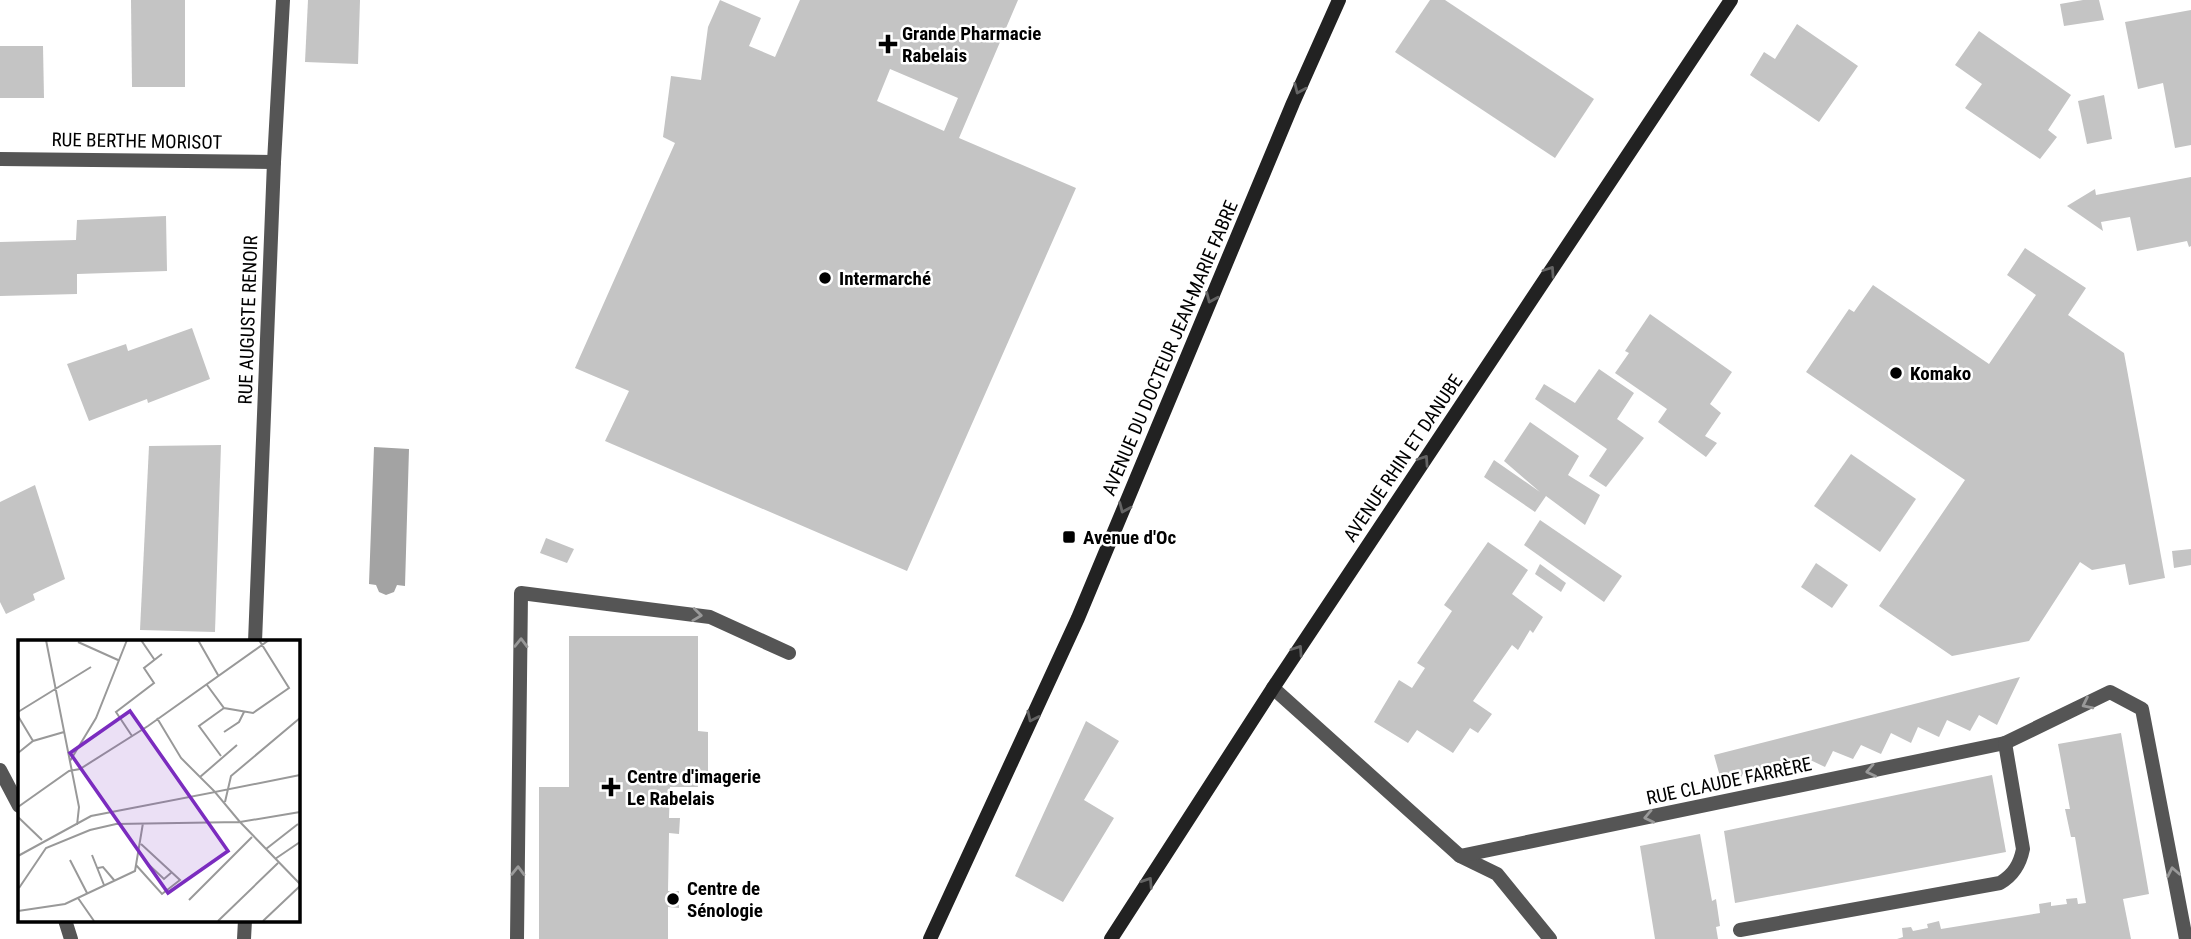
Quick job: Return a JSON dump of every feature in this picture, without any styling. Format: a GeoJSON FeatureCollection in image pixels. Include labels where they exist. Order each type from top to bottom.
{"type":"FeatureCollection","features":[{"type":"Feature","properties":{"kind":"main road","name":"AVENUE DU DOCTEUR JEAN-MARIE FABRE"},"geometry":{"type":"LineString","coordinates":[[930,939],[1078,618],[1287,116],[1339,0]]}},
{"type":"Feature","properties":{"kind":"main road","name":"AVENUE RHIN ET DANUBE"},"geometry":{"type":"LineString","coordinates":[[1111,939],[1273,688],[1731,0]]}},
{"type":"Feature","properties":{"kind":"street","name":"RUE AUGUSTE RENOIR"},"geometry":{"type":"LineString","coordinates":[[256,640],[274,162],[283,0]]}},
{"type":"Feature","properties":{"kind":"street","name":"RUE BERTHE MORISOT"},"geometry":{"type":"LineString","coordinates":[[0,159],[274,162]]}},
{"type":"Feature","properties":{"kind":"street"},"geometry":{"type":"LineString","coordinates":[[517,939],[521,593],[710,617],[789,653]]}},
{"type":"Feature","properties":{"kind":"street"},"geometry":{"type":"LineString","coordinates":[[1273,688],[1460,856],[1497,874],[1550,939]]}},
{"type":"Feature","properties":{"kind":"street","name":"RUE CLAUDE FARRÈRE"},"geometry":{"type":"LineString","coordinates":[[1460,856],[2005,743],[2110,692],[2142,709],[2186,939]]}},
{"type":"Feature","properties":{"kind":"street"},"geometry":{"type":"LineString","coordinates":[[1740,930],[2000,883],[2008,878],[2021,860],[2023,849],[2005,743]]}},
{"type":"Feature","properties":{"kind":"street"},"geometry":{"type":"LineString","coordinates":[[0,770],[18,804]]}},
{"type":"Feature","properties":{"kind":"street"},"geometry":{"type":"LineString","coordinates":[[66,922],[71,939]]}},
{"type":"Feature","properties":{"kind":"shaded area"},"geometry":{"type":"Polygon","coordinates":[[[374,447],[409,449],[405,586],[397,585],[394,592],[386,595],[379,592],[376,585],[369,584],[374,447]]]}},
{"type":"Feature","properties":{"kind":"building"},"geometry":{"type":"Polygon","coordinates":[[[131,0],[185,0],[185,87],[132,87],[131,0]]]}},
{"type":"Feature","properties":{"kind":"building"},"geometry":{"type":"Polygon","coordinates":[[[308,0],[360,0],[358,64],[305,62],[308,0]]]}},
{"type":"Feature","properties":{"kind":"building","name":"Intermarché"},"geometry":{"type":"Polygon","coordinates":[[[720,0],[761,18],[749,46],[775,57],[800,0],[1018,0],[959,138],[1076,188],[907,571],[605,441],[629,391],[575,368],[675,143],[663,137],[671,76],[701,80],[708,27],[720,0]],[[890,69],[877,101],[944,131],[958,98],[890,69]]]}},
{"type":"Feature","properties":{"kind":"building"},"geometry":{"type":"Polygon","coordinates":[[[1430,0],[1445,0],[1594,99],[1555,158],[1395,52],[1430,0]]]}},
{"type":"Feature","properties":{"kind":"building"},"geometry":{"type":"Polygon","coordinates":[[[2099,0],[2104,20],[2064,26],[2060,4],[2099,0]]]}},
{"type":"Feature","properties":{"kind":"building"},"geometry":{"type":"Polygon","coordinates":[[[2191,10],[2191,145],[2175,148],[2163,83],[2138,89],[2125,22],[2191,10]]]}},
{"type":"Feature","properties":{"kind":"building"},"geometry":{"type":"Polygon","coordinates":[[[1797,24],[1858,66],[1819,122],[1750,75],[1764,52],[1775,59],[1797,24]]]}},
{"type":"Feature","properties":{"kind":"building"},"geometry":{"type":"Polygon","coordinates":[[[1979,31],[2071,95],[2048,130],[2057,137],[2040,159],[1965,108],[1982,84],[1955,65],[1979,31]]]}},
{"type":"Feature","properties":{"kind":"building"},"geometry":{"type":"Polygon","coordinates":[[[0,46],[43,46],[44,98],[0,98],[0,46]]]}},
{"type":"Feature","properties":{"kind":"building"},"geometry":{"type":"Polygon","coordinates":[[[2104,95],[2112,139],[2087,144],[2078,101],[2104,95]]]}},
{"type":"Feature","properties":{"kind":"building"},"geometry":{"type":"Polygon","coordinates":[[[2191,177],[2189,247],[2187,241],[2137,251],[2130,217],[2101,222],[2103,231],[2067,206],[2095,189],[2096,195],[2191,177]]]}},
{"type":"Feature","properties":{"kind":"building"},"geometry":{"type":"Polygon","coordinates":[[[166,216],[167,271],[77,274],[77,294],[0,296],[0,242],[76,240],[77,220],[166,216]]]}},
{"type":"Feature","properties":{"kind":"building"},"geometry":{"type":"Polygon","coordinates":[[[2025,248],[2086,288],[2068,315],[2124,353],[2165,578],[2129,585],[2125,564],[2092,570],[2080,562],[2029,641],[1952,656],[1879,606],[1965,480],[1806,372],[1849,309],[1854,312],[1873,285],[1989,364],[2036,295],[2007,275],[2025,248]]]}},
{"type":"Feature","properties":{"kind":"building"},"geometry":{"type":"Polygon","coordinates":[[[1650,314],[1732,372],[1710,404],[1721,413],[1705,436],[1717,443],[1706,457],[1658,422],[1667,409],[1615,373],[1629,353],[1625,351],[1650,314]]]}},
{"type":"Feature","properties":{"kind":"building"},"geometry":{"type":"Polygon","coordinates":[[[192,328],[210,379],[148,403],[147,399],[89,421],[67,364],[126,344],[128,351],[192,328]]]}},
{"type":"Feature","properties":{"kind":"building"},"geometry":{"type":"Polygon","coordinates":[[[1599,369],[1634,393],[1617,419],[1644,438],[1606,487],[1589,476],[1607,449],[1535,399],[1544,384],[1575,403],[1599,369]]]}},
{"type":"Feature","properties":{"kind":"building"},"geometry":{"type":"Polygon","coordinates":[[[1530,422],[1579,456],[1568,475],[1600,495],[1585,525],[1546,496],[1535,512],[1484,477],[1494,460],[1540,492],[1504,461],[1530,422]]]}},
{"type":"Feature","properties":{"kind":"building"},"geometry":{"type":"Polygon","coordinates":[[[221,445],[215,632],[140,630],[149,446],[221,445]]]}},
{"type":"Feature","properties":{"kind":"building"},"geometry":{"type":"Polygon","coordinates":[[[1851,454],[1916,499],[1880,552],[1814,506],[1851,454]]]}},
{"type":"Feature","properties":{"kind":"building"},"geometry":{"type":"Polygon","coordinates":[[[35,485],[65,579],[33,594],[35,600],[6,614],[0,602],[0,502],[35,485]]]}},
{"type":"Feature","properties":{"kind":"building"},"geometry":{"type":"Polygon","coordinates":[[[1540,520],[1622,576],[1604,602],[1524,545],[1540,520]]]}},
{"type":"Feature","properties":{"kind":"building"},"geometry":{"type":"Polygon","coordinates":[[[546,538],[574,549],[567,563],[540,553],[546,538]]]}},
{"type":"Feature","properties":{"kind":"building"},"geometry":{"type":"Polygon","coordinates":[[[1488,542],[1528,570],[1512,594],[1543,617],[1533,633],[1530,630],[1518,650],[1512,645],[1473,701],[1492,714],[1478,733],[1470,728],[1453,753],[1417,730],[1408,743],[1374,722],[1399,680],[1412,688],[1425,668],[1417,663],[1452,611],[1444,605],[1488,542]]]}},
{"type":"Feature","properties":{"kind":"building"},"geometry":{"type":"Polygon","coordinates":[[[2191,549],[2191,565],[2174,568],[2172,551],[2191,549]]]}},
{"type":"Feature","properties":{"kind":"building"},"geometry":{"type":"Polygon","coordinates":[[[1816,563],[1848,585],[1832,608],[1801,587],[1816,563]]]}},
{"type":"Feature","properties":{"kind":"building"},"geometry":{"type":"Polygon","coordinates":[[[1540,564],[1566,583],[1561,592],[1535,574],[1540,564]]]}},
{"type":"Feature","properties":{"kind":"building","name":"Centre d'imagerie Le Rabelais"},"geometry":{"type":"Polygon","coordinates":[[[569,636],[698,636],[698,731],[708,732],[708,777],[697,777],[698,787],[670,787],[669,818],[680,818],[679,834],[669,833],[668,891],[679,891],[679,908],[668,907],[668,939],[539,939],[539,787],[569,787],[569,636]]]}},
{"type":"Feature","properties":{"kind":"building"},"geometry":{"type":"Polygon","coordinates":[[[2020,677],[1997,725],[1979,715],[1970,731],[1947,720],[1939,737],[1918,727],[1911,743],[1891,733],[1881,754],[1861,745],[1853,759],[1833,751],[1825,767],[1804,757],[1797,772],[1776,763],[1769,777],[1745,768],[1740,781],[1732,785],[1721,780],[1714,755],[2020,677]]]}},
{"type":"Feature","properties":{"kind":"building"},"geometry":{"type":"Polygon","coordinates":[[[1086,721],[1119,741],[1084,800],[1114,818],[1063,902],[1015,876],[1086,721]]]}},
{"type":"Feature","properties":{"kind":"building"},"geometry":{"type":"Polygon","coordinates":[[[2121,733],[2149,894],[2123,899],[2131,939],[1897,939],[1903,937],[1902,928],[1911,927],[1913,931],[1928,928],[1927,924],[1939,921],[1941,929],[2040,913],[2039,904],[2067,904],[2066,899],[2077,898],[2078,904],[2086,903],[2075,837],[2071,837],[2065,809],[2070,809],[2058,744],[2121,733]]]}},
{"type":"Feature","properties":{"kind":"building"},"geometry":{"type":"Polygon","coordinates":[[[1992,775],[2006,852],[1735,903],[1724,831],[1992,775]]]}},
{"type":"Feature","properties":{"kind":"building"},"geometry":{"type":"Polygon","coordinates":[[[1700,834],[1712,901],[1716,899],[1720,926],[1716,927],[1718,939],[1655,939],[1640,846],[1700,834]]]}},
{"type":"Feature","properties":{"kind":"place","name":"Grande Pharmacie Rabelais"},"geometry":{"type":"Point","coordinates":[888,44]}},
{"type":"Feature","properties":{"kind":"place","name":"Intermarché"},"geometry":{"type":"Point","coordinates":[825,278]}},
{"type":"Feature","properties":{"kind":"place","name":"Komako"},"geometry":{"type":"Point","coordinates":[1896,373]}},
{"type":"Feature","properties":{"kind":"place","name":"Avenue d'Oc"},"geometry":{"type":"Point","coordinates":[1069,537]}},
{"type":"Feature","properties":{"kind":"place","name":"Centre d'imagerie Le Rabelais"},"geometry":{"type":"Point","coordinates":[611,787]}},
{"type":"Feature","properties":{"kind":"place","name":"Centre de Sénologie"},"geometry":{"type":"Point","coordinates":[673,899]}}]}
